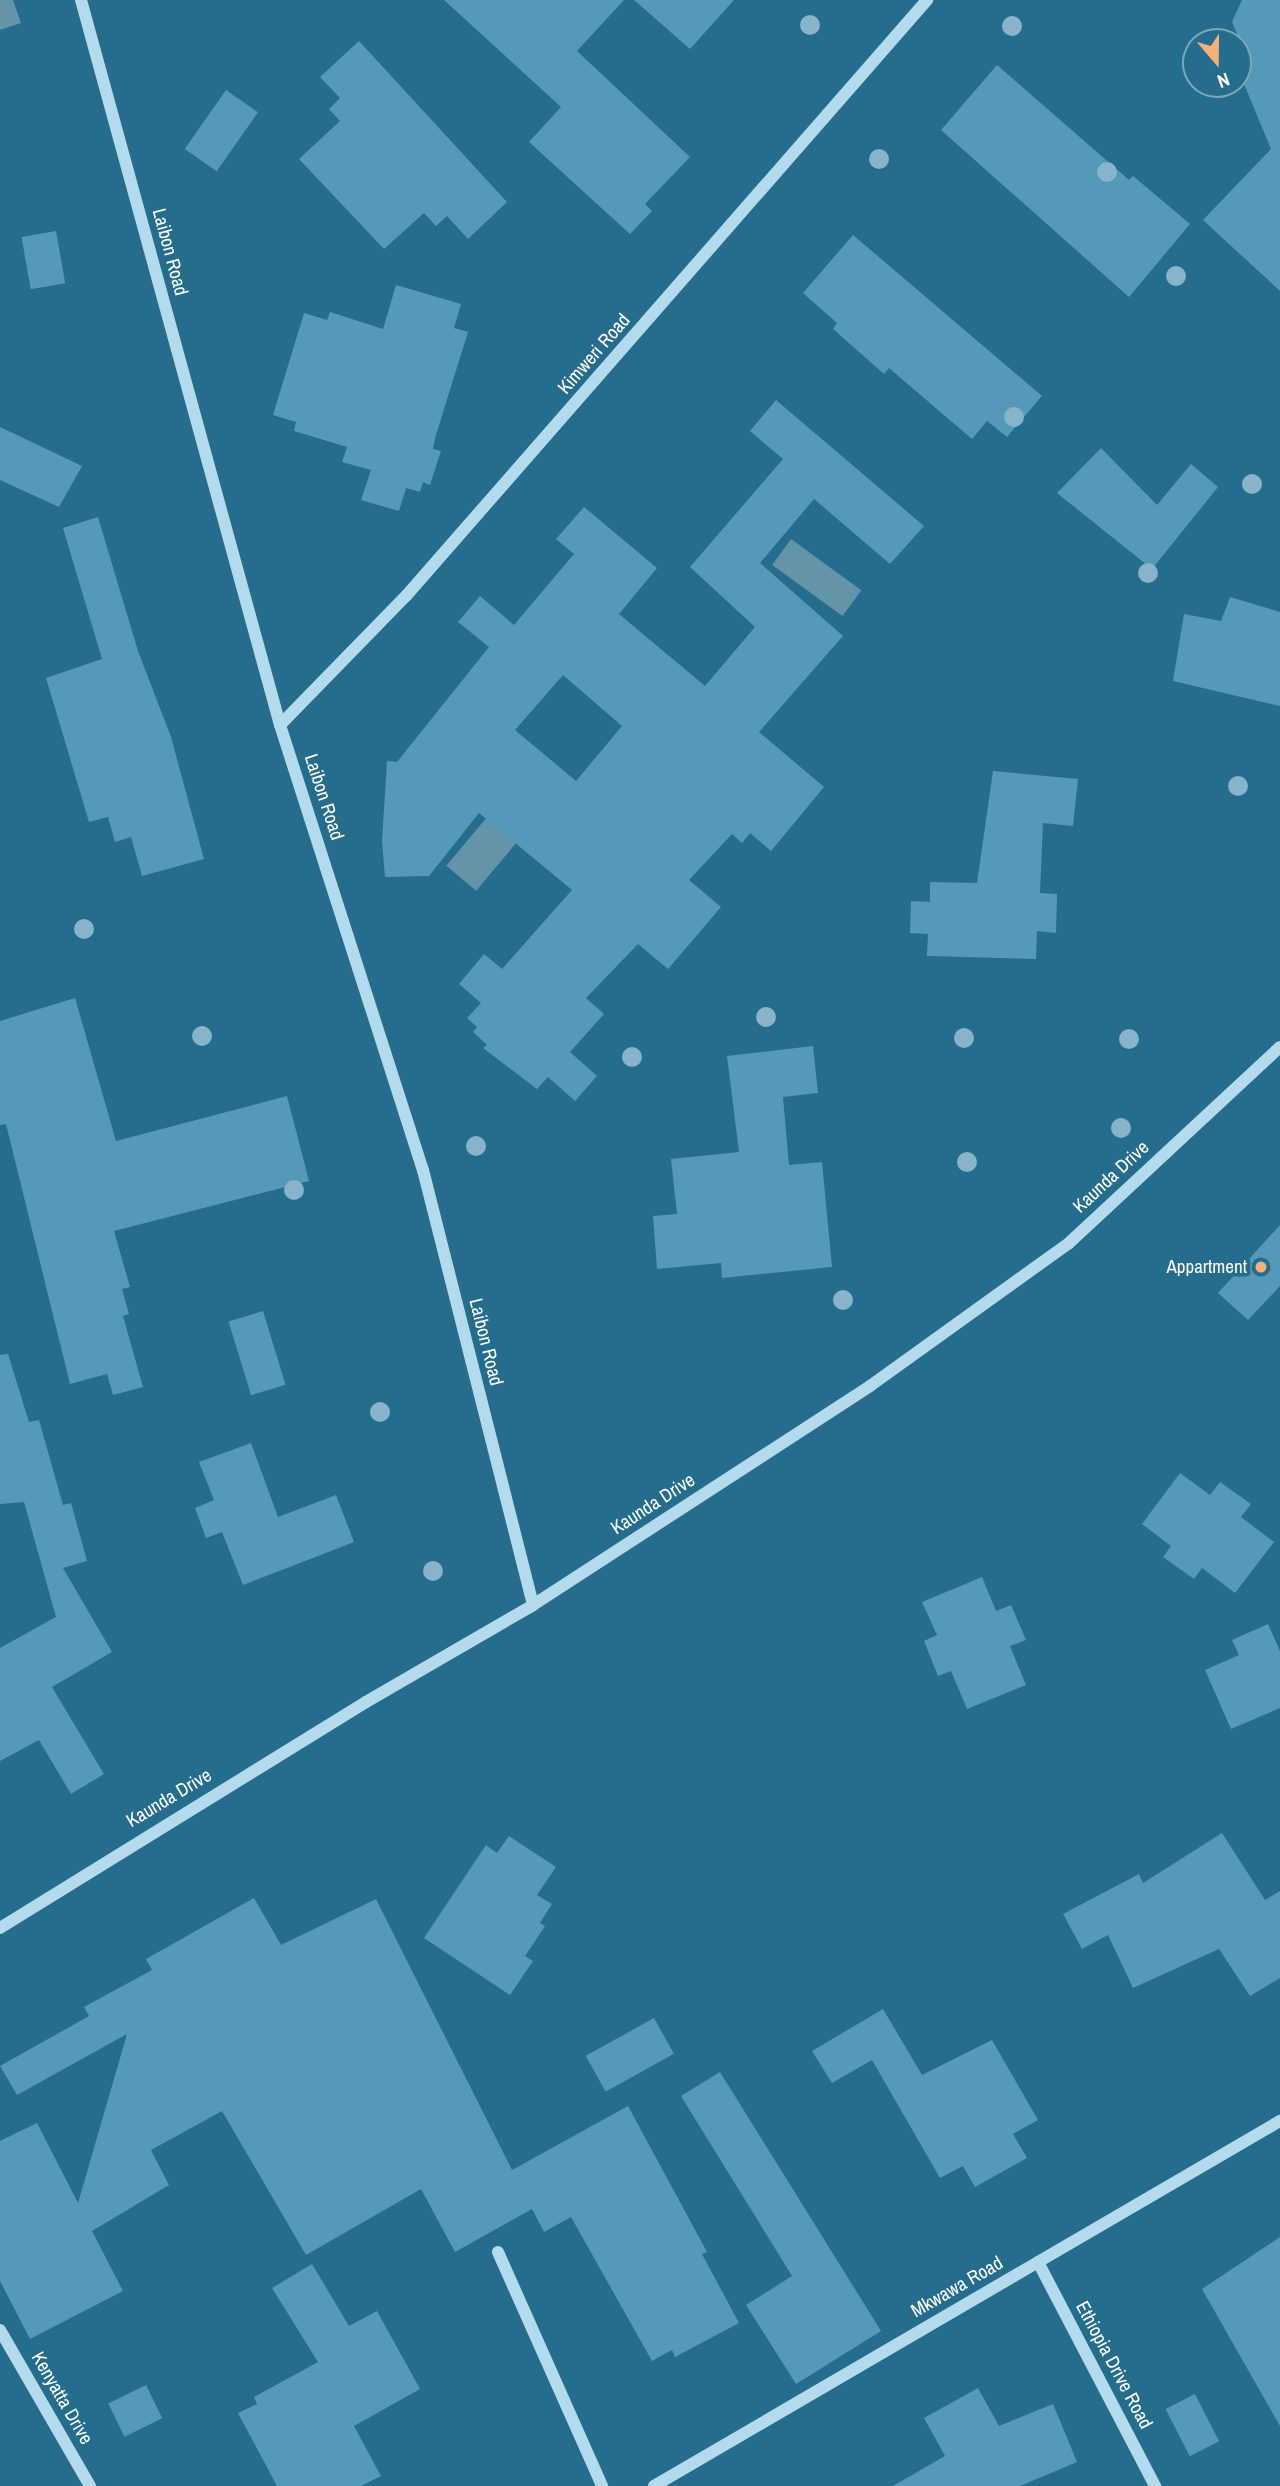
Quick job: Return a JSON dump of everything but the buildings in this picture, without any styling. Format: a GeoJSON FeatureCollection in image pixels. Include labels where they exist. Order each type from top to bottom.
{"type":"FeatureCollection","features":[{"type":"Feature","properties":{"kind":"street","name":"Laibon Road"},"geometry":{"type":"LineString","coordinates":[[80,0],[280,725],[423,1170],[533,1605]]}},
{"type":"Feature","properties":{"kind":"street","name":"Kimweri Road"},"geometry":{"type":"LineString","coordinates":[[280,725],[415,586],[927,0]]}},
{"type":"Feature","properties":{"kind":"street","name":"Kaunda Drive"},"geometry":{"type":"LineString","coordinates":[[0,1928],[354,1709],[533,1605],[870,1386],[1069,1242],[1280,1047]]}},
{"type":"Feature","properties":{"kind":"street","name":"Mkwawa Road"},"geometry":{"type":"LineString","coordinates":[[654,2486],[1280,2120]]}},
{"type":"Feature","properties":{"kind":"street"},"geometry":{"type":"LineString","coordinates":[[498,2252],[602,2486]]}},
{"type":"Feature","properties":{"kind":"street","name":"Ethiopia Drive Road"},"geometry":{"type":"LineString","coordinates":[[1038,2262],[1156,2486]]}},
{"type":"Feature","properties":{"kind":"street","name":"Kenyatta Drive"},"geometry":{"type":"LineString","coordinates":[[0,2330],[90,2486]]}},
{"type":"Feature","properties":{"kind":"water"},"geometry":{"type":"Polygon","coordinates":[[[0,0],[13,0],[21,23],[0,30],[0,0]]]}},
{"type":"Feature","properties":{"kind":"water"},"geometry":{"type":"Polygon","coordinates":[[[791,539],[861,590],[843,616],[772,565],[791,539]]]}},
{"type":"Feature","properties":{"kind":"water"},"geometry":{"type":"Polygon","coordinates":[[[488,816],[518,841],[476,891],[446,866],[488,816]]]}},
{"type":"Feature","properties":{"kind":"place","name":"Appartment"},"geometry":{"type":"Point","coordinates":[1261,1267]}}]}
